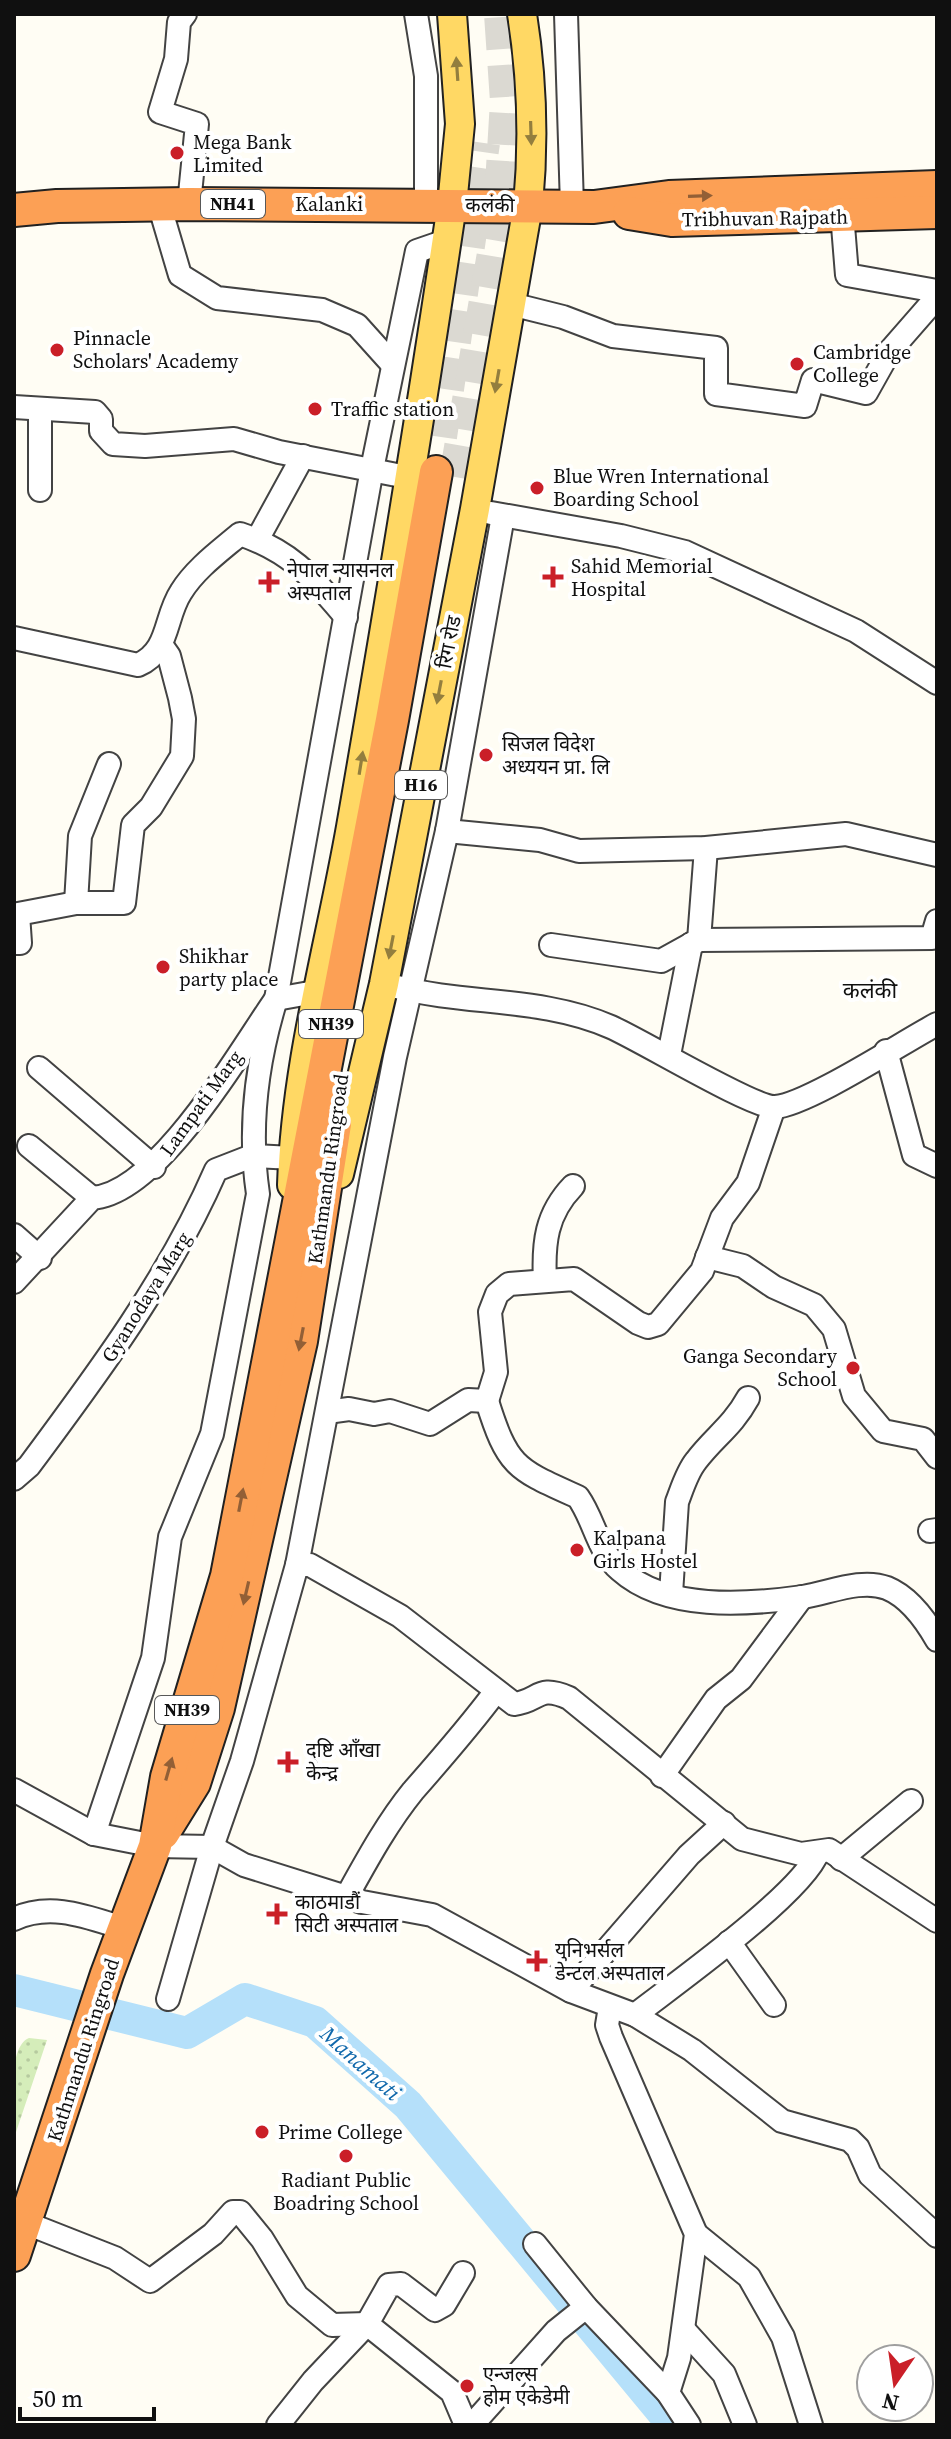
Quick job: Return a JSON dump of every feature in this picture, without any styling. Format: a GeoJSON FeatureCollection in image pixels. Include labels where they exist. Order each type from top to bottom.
{"type":"FeatureCollection","features":[{"type":"Feature","properties":{"kind":"highway","name":"Tribhuvan Rajpath"},"geometry":{"type":"LineString","coordinates":[[841,204],[937,187]]}},
{"type":"Feature","properties":{"kind":"highway","name":"Tribhuvan Rajpath"},"geometry":{"type":"LineString","coordinates":[[528,206],[583,206],[669,197],[841,204],[937,212]]}},
{"type":"Feature","properties":{"kind":"highway","name":"Kalanki"},"geometry":{"type":"LineString","coordinates":[[14,210],[174,204],[439,205]]}},
{"type":"Feature","properties":{"kind":"highway","name":"कलंकी"},"geometry":{"type":"LineString","coordinates":[[439,205],[528,206]]}},
{"type":"Feature","properties":{"kind":"highway","name":"Kathmandu Ringroad"},"geometry":{"type":"LineString","coordinates":[[18,2243],[123,1928],[155,1846],[194,1783],[218,1708],[275,1468],[302,1260],[384,862],[433,475]]}},
{"type":"Feature","properties":{"kind":"main road"},"geometry":{"type":"LineString","coordinates":[[302,1260],[293,1158],[315,992],[433,475],[446,241],[439,205],[460,124],[452,14]]}},
{"type":"Feature","properties":{"kind":"main road","name":"रिंग रोड"},"geometry":{"type":"LineString","coordinates":[[302,1260],[349,1137],[397,988],[528,206],[532,164],[529,55],[522,14]]}},
{"type":"Feature","properties":{"kind":"street"},"geometry":{"type":"LineString","coordinates":[[185,14],[179,22],[176,59],[160,112],[197,124],[174,204],[180,275],[217,298],[322,310],[357,325],[393,365]]}},
{"type":"Feature","properties":{"kind":"street"},"geometry":{"type":"LineString","coordinates":[[416,14],[426,76],[439,205]]}},
{"type":"Feature","properties":{"kind":"street"},"geometry":{"type":"LineString","coordinates":[[566,14],[583,206]]}},
{"type":"Feature","properties":{"kind":"street"},"geometry":{"type":"LineString","coordinates":[[511,304],[563,317],[613,336],[716,348],[716,394],[805,406],[813,380],[866,393],[889,352],[937,294],[847,275],[841,204]]}},
{"type":"Feature","properties":{"kind":"street"},"geometry":{"type":"LineString","coordinates":[[94,1834],[153,1658],[170,1537],[212,1434],[258,1194],[252,1156],[253,1110],[263,1041],[276,999],[372,469],[417,251],[446,241]]}},
{"type":"Feature","properties":{"kind":"street"},"geometry":{"type":"LineString","coordinates":[[14,407],[95,412],[101,419],[101,431],[113,444],[145,446],[234,439],[372,469],[433,475]]}},
{"type":"Feature","properties":{"kind":"street"},"geometry":{"type":"LineString","coordinates":[[40,410],[40,490]]}},
{"type":"Feature","properties":{"kind":"street"},"geometry":{"type":"LineString","coordinates":[[257,540],[303,456]]}},
{"type":"Feature","properties":{"kind":"street"},"geometry":{"type":"LineString","coordinates":[[475,509],[621,536],[685,552],[856,631],[937,683]]}},
{"type":"Feature","properties":{"kind":"street"},"geometry":{"type":"LineString","coordinates":[[168,1999],[212,1847],[242,1761],[297,1565],[327,1412],[397,988],[447,831],[503,516]]}},
{"type":"Feature","properties":{"kind":"street"},"geometry":{"type":"LineString","coordinates":[[14,638],[138,665],[162,646],[180,593],[240,534],[274,546],[303,567],[346,617]]}},
{"type":"Feature","properties":{"kind":"street"},"geometry":{"type":"LineString","coordinates":[[14,943],[20,943],[18,914],[76,903],[124,903],[133,825],[151,807],[182,756],[184,719],[169,656],[162,646]]}},
{"type":"Feature","properties":{"kind":"street"},"geometry":{"type":"LineString","coordinates":[[76,903],[80,836],[109,764]]}},
{"type":"Feature","properties":{"kind":"street"},"geometry":{"type":"LineString","coordinates":[[447,831],[540,840],[579,851],[706,848],[846,834],[937,855]]}},
{"type":"Feature","properties":{"kind":"street"},"geometry":{"type":"LineString","coordinates":[[669,1055],[695,942],[706,848]]}},
{"type":"Feature","properties":{"kind":"street"},"geometry":{"type":"LineString","coordinates":[[551,945],[661,961],[695,942],[932,938],[937,921]]}},
{"type":"Feature","properties":{"kind":"street"},"geometry":{"type":"LineString","coordinates":[[397,988],[568,1012],[608,1026],[747,1098],[774,1107],[808,1097],[937,1024]]}},
{"type":"Feature","properties":{"kind":"street"},"geometry":{"type":"LineString","coordinates":[[276,999],[315,992]]}},
{"type":"Feature","properties":{"kind":"street","name":"Lampati Marg"},"geometry":{"type":"LineString","coordinates":[[14,1282],[40,1258],[92,1198],[113,1194],[154,1167],[276,999]]}},
{"type":"Feature","properties":{"kind":"street"},"geometry":{"type":"LineString","coordinates":[[886,1051],[914,1155],[937,1166]]}},
{"type":"Feature","properties":{"kind":"street"},"geometry":{"type":"LineString","coordinates":[[39,1068],[154,1167]]}},
{"type":"Feature","properties":{"kind":"street"},"geometry":{"type":"LineString","coordinates":[[774,1107],[748,1183],[722,1218],[702,1271],[658,1324],[648,1327],[574,1279],[509,1284],[497,1294],[490,1312],[496,1381],[487,1401],[510,1460],[523,1472],[578,1497],[599,1545],[619,1569],[636,1582],[671,1594],[723,1603],[802,1597],[869,1584],[886,1588],[904,1598],[937,1640]]}},
{"type":"Feature","properties":{"kind":"street"},"geometry":{"type":"LineString","coordinates":[[29,1146],[92,1198]]}},
{"type":"Feature","properties":{"kind":"street","name":"Gyanodaya Marg"},"geometry":{"type":"LineString","coordinates":[[14,1479],[29,1466],[125,1335],[197,1214],[216,1170],[252,1156],[293,1158]]}},
{"type":"Feature","properties":{"kind":"street"},"geometry":{"type":"LineString","coordinates":[[545,1281],[548,1223],[557,1203],[573,1186]]}},
{"type":"Feature","properties":{"kind":"street"},"geometry":{"type":"LineString","coordinates":[[14,1235],[40,1258]]}},
{"type":"Feature","properties":{"kind":"street"},"geometry":{"type":"LineString","coordinates":[[707,1257],[743,1266],[774,1287],[814,1305],[834,1329],[854,1396],[883,1431],[923,1439],[937,1457]]}},
{"type":"Feature","properties":{"kind":"street"},"geometry":{"type":"LineString","coordinates":[[671,1594],[677,1502],[682,1488],[696,1461],[736,1421],[748,1398]]}},
{"type":"Feature","properties":{"kind":"street"},"geometry":{"type":"LineString","coordinates":[[327,1412],[349,1409],[374,1414],[390,1411],[430,1424],[468,1400],[487,1401]]}},
{"type":"Feature","properties":{"kind":"street"},"geometry":{"type":"LineString","coordinates":[[297,1565],[310,1565],[400,1616],[496,1691],[518,1704],[541,1691],[553,1691],[569,1698],[742,1839],[801,1854],[829,1850],[937,1921]]}},
{"type":"Feature","properties":{"kind":"street"},"geometry":{"type":"LineString","coordinates":[[662,1776],[716,1699],[741,1679],[802,1597]]}},
{"type":"Feature","properties":{"kind":"street"},"geometry":{"type":"LineString","coordinates":[[347,1896],[375,1845],[412,1793],[457,1744],[496,1691]]}},
{"type":"Feature","properties":{"kind":"street"},"geometry":{"type":"LineString","coordinates":[[14,1790],[94,1834],[155,1846],[212,1847],[244,1865],[347,1896],[432,1915],[571,1991],[635,2015],[692,2050],[782,2121],[850,2140],[858,2148],[870,2175],[937,2236]]}},
{"type":"Feature","properties":{"kind":"street"},"geometry":{"type":"LineString","coordinates":[[841,1859],[911,1801]]}},
{"type":"Feature","properties":{"kind":"street"},"geometry":{"type":"LineString","coordinates":[[571,1991],[689,1855],[724,1823]]}},
{"type":"Feature","properties":{"kind":"street"},"geometry":{"type":"LineString","coordinates":[[635,2015],[729,1942],[804,1876],[818,1852]]}},
{"type":"Feature","properties":{"kind":"street"},"geometry":{"type":"LineString","coordinates":[[14,1919],[29,1912],[52,1910],[123,1928]]}},
{"type":"Feature","properties":{"kind":"street"},"geometry":{"type":"LineString","coordinates":[[729,1942],[774,2005]]}},
{"type":"Feature","properties":{"kind":"street"},"geometry":{"type":"LineString","coordinates":[[610,2007],[607,2025],[611,2037],[696,2234],[749,2277],[783,2337],[811,2425]]}},
{"type":"Feature","properties":{"kind":"street"},"geometry":{"type":"LineString","coordinates":[[18,2243],[115,2258],[150,2281],[213,2234],[233,2212],[240,2212],[262,2239],[297,2296],[332,2325],[367,2324],[452,2392],[469,2425],[556,2331],[583,2309]]}},
{"type":"Feature","properties":{"kind":"street"},"geometry":{"type":"LineString","coordinates":[[668,2393],[684,2330],[696,2234]]}},
{"type":"Feature","properties":{"kind":"street"},"geometry":{"type":"LineString","coordinates":[[535,2244],[583,2309],[668,2393],[689,2425]]}},
{"type":"Feature","properties":{"kind":"street"},"geometry":{"type":"LineString","coordinates":[[278,2425],[313,2381],[367,2324],[389,2285],[401,2284],[435,2310],[444,2305],[463,2273]]}},
{"type":"Feature","properties":{"kind":"street"},"geometry":{"type":"LineString","coordinates":[[684,2330],[724,2374],[745,2425]]}},
{"type":"Feature","properties":{"kind":"green space"},"geometry":{"type":"Polygon","coordinates":[[[29,2038],[47,2040],[14,2138],[14,2068],[22,2044],[29,2038]]]}},
{"type":"Feature","properties":{"kind":"waterway","name":"Manamati"},"geometry":{"type":"LineString","coordinates":[[14,1990],[187,2033],[245,1999],[315,2022],[408,2105],[673,2425]]}},
{"type":"Feature","properties":{"kind":"tunnel"},"geometry":{"type":"LineString","coordinates":[[455,477],[499,218],[506,101],[500,14]]}},
{"type":"Feature","properties":{"kind":"tunnel"},"geometry":{"type":"LineString","coordinates":[[441,437],[484,143]]}},
{"type":"Feature","properties":{"kind":"place","name":"Mega Bank Limited"},"geometry":{"type":"Point","coordinates":[177,153]}},
{"type":"Feature","properties":{"kind":"place","name":"Pinnacle Scholars' Academy"},"geometry":{"type":"Point","coordinates":[57,350]}},
{"type":"Feature","properties":{"kind":"place","name":"Cambridge College"},"geometry":{"type":"Point","coordinates":[797,364]}},
{"type":"Feature","properties":{"kind":"place","name":"Traffic station"},"geometry":{"type":"Point","coordinates":[315,409]}},
{"type":"Feature","properties":{"kind":"place","name":"Blue Wren International Boarding School"},"geometry":{"type":"Point","coordinates":[537,488]}},
{"type":"Feature","properties":{"kind":"place","name":"Sahid Memorial Hospital"},"geometry":{"type":"Point","coordinates":[553,577]}},
{"type":"Feature","properties":{"kind":"place","name":"नेपाल न्यासनल अस्पताल"},"geometry":{"type":"Point","coordinates":[269,582]}},
{"type":"Feature","properties":{"kind":"place","name":"सिजल विदेश अध्ययन प्रा. लि"},"geometry":{"type":"Point","coordinates":[486,755]}},
{"type":"Feature","properties":{"kind":"place","name":"Shikhar party place"},"geometry":{"type":"Point","coordinates":[163,967]}},
{"type":"Feature","properties":{"kind":"place","name":"Ganga Secondary School"},"geometry":{"type":"Point","coordinates":[853,1368]}},
{"type":"Feature","properties":{"kind":"place","name":"Kalpana Girls Hostel"},"geometry":{"type":"Point","coordinates":[577,1550]}},
{"type":"Feature","properties":{"kind":"place","name":"द्ष्टि आँखा केन्द्र"},"geometry":{"type":"Point","coordinates":[288,1762]}},
{"type":"Feature","properties":{"kind":"place","name":"काठमाडौं सिटी अस्पताल"},"geometry":{"type":"Point","coordinates":[277,1914]}},
{"type":"Feature","properties":{"kind":"place","name":"युनिभर्सल डेन्टल अस्पताल"},"geometry":{"type":"Point","coordinates":[537,1961]}},
{"type":"Feature","properties":{"kind":"place","name":"Prime College"},"geometry":{"type":"Point","coordinates":[262,2132]}},
{"type":"Feature","properties":{"kind":"place","name":"Radiant Public Boadring School"},"geometry":{"type":"Point","coordinates":[346,2156]}},
{"type":"Feature","properties":{"kind":"place","name":"एन्जल्स होम एकेडेमी"},"geometry":{"type":"Point","coordinates":[467,2386]}},
{"type":"Feature","properties":{"kind":"district","name":"कलंकी"},"geometry":{"type":"Point","coordinates":[870,990]}}]}
